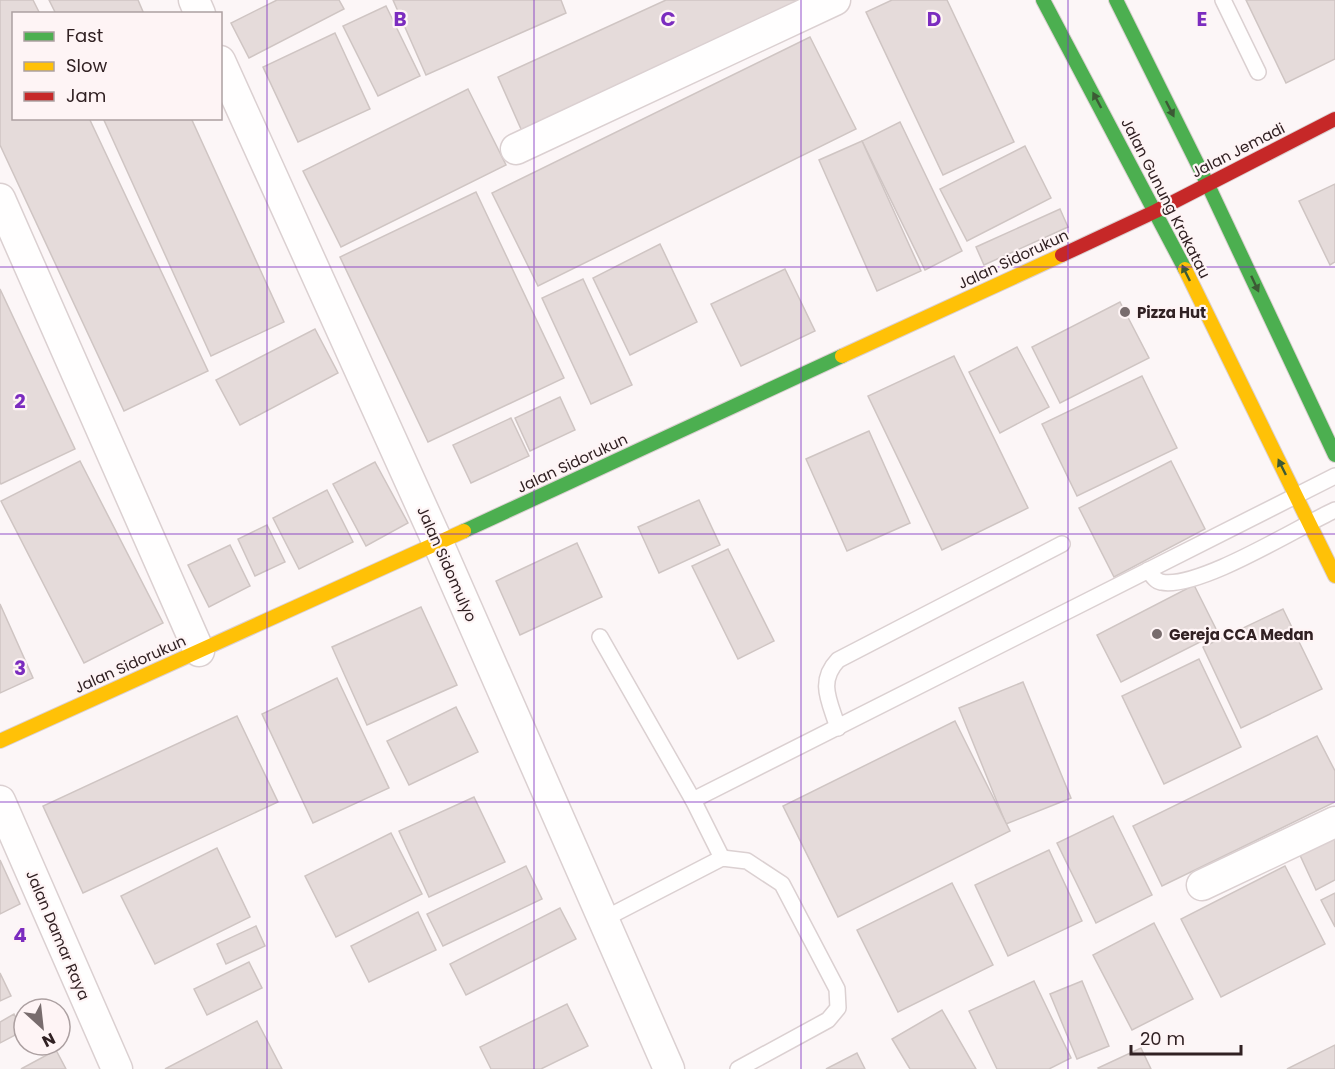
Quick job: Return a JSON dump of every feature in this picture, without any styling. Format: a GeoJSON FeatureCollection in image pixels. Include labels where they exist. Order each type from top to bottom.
{"type":"FeatureCollection","features":[{"type":"Feature","properties":{"kind":"street"},"geometry":{"type":"LineString","coordinates":[[516,149],[835,0]]}},
{"type":"Feature","properties":{"kind":"street","name":"Jalan Gunung Krakatau"},"geometry":{"type":"LineString","coordinates":[[1043,0],[1156,211],[1335,576]]}},
{"type":"Feature","properties":{"kind":"street"},"geometry":{"type":"LineString","coordinates":[[1116,0],[1208,185],[1335,455]]}},
{"type":"Feature","properties":{"kind":"street","name":"Jalan Sidomulyo"},"geometry":{"type":"LineString","coordinates":[[222,65],[438,543],[669,1069]]}},
{"type":"Feature","properties":{"kind":"street","name":"Jalan Jemadi"},"geometry":{"type":"LineString","coordinates":[[1156,211],[1335,118]]}},
{"type":"Feature","properties":{"kind":"street"},"geometry":{"type":"LineString","coordinates":[[0,199],[199,651]]}},
{"type":"Feature","properties":{"kind":"street","name":"Jalan Sidorukun"},"geometry":{"type":"LineString","coordinates":[[0,741],[438,543],[1156,211]]}},
{"type":"Feature","properties":{"kind":"street","name":"Jalan Damar Raya"},"geometry":{"type":"LineString","coordinates":[[0,801],[117,1069]]}},
{"type":"Feature","properties":{"kind":"street"},"geometry":{"type":"LineString","coordinates":[[1202,885],[1335,822]]}},
{"type":"Feature","properties":{"kind":"lane"},"geometry":{"type":"LineString","coordinates":[[1223,0],[1258,72]]}},
{"type":"Feature","properties":{"kind":"lane"},"geometry":{"type":"LineString","coordinates":[[693,800],[1335,476]]}},
{"type":"Feature","properties":{"kind":"lane"},"geometry":{"type":"LineString","coordinates":[[1148,570],[1155,579],[1165,583],[1204,575],[1335,510]]}},
{"type":"Feature","properties":{"kind":"lane"},"geometry":{"type":"LineString","coordinates":[[838,728],[825,685],[828,671],[838,660],[1062,544]]}},
{"type":"Feature","properties":{"kind":"lane"},"geometry":{"type":"LineString","coordinates":[[600,637],[693,800],[722,858]]}},
{"type":"Feature","properties":{"kind":"lane"},"geometry":{"type":"LineString","coordinates":[[604,919],[722,858],[747,861],[782,884],[837,988],[838,1008],[828,1020],[738,1069]]}},
{"type":"Feature","properties":{"kind":"building"},"geometry":{"type":"Polygon","coordinates":[[[0,0],[33,0],[39,12],[12,12],[12,120],[90,120],[208,371],[124,411],[0,145],[0,0]]]}},
{"type":"Feature","properties":{"kind":"building"},"geometry":{"type":"Polygon","coordinates":[[[49,0],[138,0],[143,12],[55,12],[49,0]]]}},
{"type":"Feature","properties":{"kind":"building"},"geometry":{"type":"Polygon","coordinates":[[[277,0],[339,0],[344,9],[249,58],[231,23],[277,0]]]}},
{"type":"Feature","properties":{"kind":"building"},"geometry":{"type":"Polygon","coordinates":[[[393,0],[561,0],[566,13],[426,75],[393,0]]]}},
{"type":"Feature","properties":{"kind":"building"},"geometry":{"type":"Polygon","coordinates":[[[666,0],[827,0],[525,138],[498,77],[666,0]]]}},
{"type":"Feature","properties":{"kind":"building"},"geometry":{"type":"Polygon","coordinates":[[[892,0],[947,0],[1014,142],[943,175],[866,12],[892,0]]]}},
{"type":"Feature","properties":{"kind":"building"},"geometry":{"type":"Polygon","coordinates":[[[1246,0],[1335,0],[1335,59],[1286,83],[1246,0]]]}},
{"type":"Feature","properties":{"kind":"building"},"geometry":{"type":"Polygon","coordinates":[[[386,6],[420,76],[378,96],[343,26],[386,6]]]}},
{"type":"Feature","properties":{"kind":"building"},"geometry":{"type":"Polygon","coordinates":[[[335,33],[370,109],[298,142],[263,67],[335,33]]]}},
{"type":"Feature","properties":{"kind":"building"},"geometry":{"type":"Polygon","coordinates":[[[810,37],[856,129],[538,286],[492,193],[810,37]]]}},
{"type":"Feature","properties":{"kind":"building"},"geometry":{"type":"Polygon","coordinates":[[[468,89],[506,165],[341,247],[303,171],[468,89]]]}},
{"type":"Feature","properties":{"kind":"building"},"geometry":{"type":"Polygon","coordinates":[[[104,120],[192,120],[284,322],[211,356],[104,120]]]}},
{"type":"Feature","properties":{"kind":"building"},"geometry":{"type":"Polygon","coordinates":[[[900,122],[962,251],[925,270],[862,141],[900,122]]]}},
{"type":"Feature","properties":{"kind":"building"},"geometry":{"type":"Polygon","coordinates":[[[862,141],[921,271],[877,291],[819,160],[862,141]]]}},
{"type":"Feature","properties":{"kind":"building"},"geometry":{"type":"Polygon","coordinates":[[[1025,146],[1051,198],[967,241],[940,189],[1025,146]]]}},
{"type":"Feature","properties":{"kind":"building"},"geometry":{"type":"Polygon","coordinates":[[[1335,184],[1335,262],[1330,265],[1299,201],[1335,184]]]}},
{"type":"Feature","properties":{"kind":"building"},"geometry":{"type":"Polygon","coordinates":[[[476,192],[564,378],[428,442],[340,257],[476,192]]]}},
{"type":"Feature","properties":{"kind":"building"},"geometry":{"type":"Polygon","coordinates":[[[1060,209],[1068,227],[984,265],[976,247],[1060,209]]]}},
{"type":"Feature","properties":{"kind":"building"},"geometry":{"type":"Polygon","coordinates":[[[660,244],[697,322],[630,355],[593,278],[660,244]]]}},
{"type":"Feature","properties":{"kind":"building"},"geometry":{"type":"Polygon","coordinates":[[[785,269],[815,331],[741,366],[711,304],[785,269]]]}},
{"type":"Feature","properties":{"kind":"building"},"geometry":{"type":"Polygon","coordinates":[[[583,279],[632,385],[591,404],[542,298],[583,279]]]}},
{"type":"Feature","properties":{"kind":"building"},"geometry":{"type":"Polygon","coordinates":[[[0,289],[75,449],[1,484],[0,482],[0,289]]]}},
{"type":"Feature","properties":{"kind":"building"},"geometry":{"type":"Polygon","coordinates":[[[1120,302],[1149,358],[1060,403],[1032,347],[1120,302]]]}},
{"type":"Feature","properties":{"kind":"building"},"geometry":{"type":"Polygon","coordinates":[[[315,329],[338,373],[240,425],[216,380],[315,329]]]}},
{"type":"Feature","properties":{"kind":"building"},"geometry":{"type":"Polygon","coordinates":[[[1017,347],[1049,407],[1000,433],[969,372],[1017,347]]]}},
{"type":"Feature","properties":{"kind":"building"},"geometry":{"type":"Polygon","coordinates":[[[954,356],[1028,508],[942,550],[868,396],[954,356]]]}},
{"type":"Feature","properties":{"kind":"building"},"geometry":{"type":"Polygon","coordinates":[[[1142,376],[1177,448],[1077,496],[1042,424],[1142,376]]]}},
{"type":"Feature","properties":{"kind":"building"},"geometry":{"type":"Polygon","coordinates":[[[560,397],[575,430],[530,451],[515,418],[560,397]]]}},
{"type":"Feature","properties":{"kind":"building"},"geometry":{"type":"Polygon","coordinates":[[[511,418],[529,456],[471,483],[453,445],[511,418]]]}},
{"type":"Feature","properties":{"kind":"building"},"geometry":{"type":"Polygon","coordinates":[[[869,431],[910,523],[847,551],[806,459],[869,431]]]}},
{"type":"Feature","properties":{"kind":"building"},"geometry":{"type":"Polygon","coordinates":[[[80,461],[163,623],[84,663],[1,501],[80,461]]]}},
{"type":"Feature","properties":{"kind":"building"},"geometry":{"type":"Polygon","coordinates":[[[1171,461],[1205,529],[1114,577],[1079,508],[1171,461]]]}},
{"type":"Feature","properties":{"kind":"building"},"geometry":{"type":"Polygon","coordinates":[[[375,462],[408,523],[366,546],[333,484],[375,462]]]}},
{"type":"Feature","properties":{"kind":"building"},"geometry":{"type":"Polygon","coordinates":[[[327,490],[353,542],[299,569],[273,518],[327,490]]]}},
{"type":"Feature","properties":{"kind":"building"},"geometry":{"type":"Polygon","coordinates":[[[699,500],[720,545],[659,573],[638,527],[699,500]]]}},
{"type":"Feature","properties":{"kind":"building"},"geometry":{"type":"Polygon","coordinates":[[[267,525],[285,562],[255,576],[238,539],[267,525]]]}},
{"type":"Feature","properties":{"kind":"building"},"geometry":{"type":"Polygon","coordinates":[[[577,543],[602,597],[520,635],[496,581],[577,543]]]}},
{"type":"Feature","properties":{"kind":"building"},"geometry":{"type":"Polygon","coordinates":[[[230,545],[250,586],[209,607],[188,565],[230,545]]]}},
{"type":"Feature","properties":{"kind":"building"},"geometry":{"type":"Polygon","coordinates":[[[728,549],[774,641],[738,659],[692,566],[728,549]]]}},
{"type":"Feature","properties":{"kind":"building","name":"Gereja CCA Medan"},"geometry":{"type":"Polygon","coordinates":[[[1194,585],[1218,633],[1121,682],[1097,635],[1194,585]]]}},
{"type":"Feature","properties":{"kind":"building"},"geometry":{"type":"Polygon","coordinates":[[[0,604],[33,678],[0,693],[0,604]]]}},
{"type":"Feature","properties":{"kind":"building"},"geometry":{"type":"Polygon","coordinates":[[[421,607],[457,685],[367,725],[332,647],[421,607]]]}},
{"type":"Feature","properties":{"kind":"building"},"geometry":{"type":"Polygon","coordinates":[[[1283,609],[1322,689],[1241,728],[1203,647],[1283,609]]]}},
{"type":"Feature","properties":{"kind":"building"},"geometry":{"type":"Polygon","coordinates":[[[1199,659],[1241,747],[1164,784],[1122,696],[1199,659]]]}},
{"type":"Feature","properties":{"kind":"building"},"geometry":{"type":"Polygon","coordinates":[[[337,678],[389,788],[313,823],[262,714],[337,678]]]}},
{"type":"Feature","properties":{"kind":"building"},"geometry":{"type":"Polygon","coordinates":[[[1023,682],[1071,798],[1006,824],[959,708],[1023,682]]]}},
{"type":"Feature","properties":{"kind":"building"},"geometry":{"type":"Polygon","coordinates":[[[456,707],[478,752],[409,785],[387,741],[456,707]]]}},
{"type":"Feature","properties":{"kind":"building"},"geometry":{"type":"Polygon","coordinates":[[[237,716],[278,802],[83,893],[43,806],[237,716]]]}},
{"type":"Feature","properties":{"kind":"building"},"geometry":{"type":"Polygon","coordinates":[[[955,721],[1010,831],[838,917],[783,806],[955,721]]]}},
{"type":"Feature","properties":{"kind":"building"},"geometry":{"type":"Polygon","coordinates":[[[1317,736],[1335,771],[1335,802],[1162,886],[1133,826],[1317,736]]]}},
{"type":"Feature","properties":{"kind":"building"},"geometry":{"type":"Polygon","coordinates":[[[474,797],[505,862],[429,897],[399,831],[474,797]]]}},
{"type":"Feature","properties":{"kind":"building"},"geometry":{"type":"Polygon","coordinates":[[[1113,816],[1152,895],[1096,923],[1057,843],[1113,816]]]}},
{"type":"Feature","properties":{"kind":"building"},"geometry":{"type":"Polygon","coordinates":[[[391,833],[422,894],[336,937],[305,876],[391,833]]]}},
{"type":"Feature","properties":{"kind":"building"},"geometry":{"type":"Polygon","coordinates":[[[1335,835],[1335,880],[1316,890],[1299,853],[1335,835]]]}},
{"type":"Feature","properties":{"kind":"building"},"geometry":{"type":"Polygon","coordinates":[[[217,848],[250,917],[155,964],[121,896],[217,848]]]}},
{"type":"Feature","properties":{"kind":"building"},"geometry":{"type":"Polygon","coordinates":[[[1049,850],[1082,921],[1008,956],[975,885],[1049,850]]]}},
{"type":"Feature","properties":{"kind":"building"},"geometry":{"type":"Polygon","coordinates":[[[0,860],[20,904],[0,914],[0,860]]]}},
{"type":"Feature","properties":{"kind":"building"},"geometry":{"type":"Polygon","coordinates":[[[526,866],[542,899],[443,946],[427,914],[526,866]]]}},
{"type":"Feature","properties":{"kind":"building"},"geometry":{"type":"Polygon","coordinates":[[[1285,866],[1325,944],[1221,997],[1181,919],[1285,866]]]}},
{"type":"Feature","properties":{"kind":"building"},"geometry":{"type":"Polygon","coordinates":[[[952,883],[993,965],[898,1012],[857,930],[952,883]]]}},
{"type":"Feature","properties":{"kind":"building"},"geometry":{"type":"Polygon","coordinates":[[[1335,893],[1335,927],[1321,900],[1335,893]]]}},
{"type":"Feature","properties":{"kind":"building"},"geometry":{"type":"Polygon","coordinates":[[[560,908],[576,939],[466,995],[450,964],[560,908]]]}},
{"type":"Feature","properties":{"kind":"building"},"geometry":{"type":"Polygon","coordinates":[[[418,912],[436,950],[369,982],[351,946],[418,912]]]}},
{"type":"Feature","properties":{"kind":"building"},"geometry":{"type":"Polygon","coordinates":[[[1154,923],[1193,999],[1132,1030],[1093,955],[1154,923]]]}},
{"type":"Feature","properties":{"kind":"building"},"geometry":{"type":"Polygon","coordinates":[[[256,926],[265,946],[226,964],[217,944],[256,926]]]}},
{"type":"Feature","properties":{"kind":"building"},"geometry":{"type":"Polygon","coordinates":[[[249,962],[262,988],[207,1015],[194,989],[249,962]]]}},
{"type":"Feature","properties":{"kind":"building"},"geometry":{"type":"Polygon","coordinates":[[[0,973],[11,996],[0,1001],[0,973]]]}},
{"type":"Feature","properties":{"kind":"building"},"geometry":{"type":"Polygon","coordinates":[[[1034,981],[1071,1058],[1049,1069],[997,1069],[969,1011],[1034,981]]]}},
{"type":"Feature","properties":{"kind":"building"},"geometry":{"type":"Polygon","coordinates":[[[1082,981],[1109,1046],[1077,1059],[1050,994],[1082,981]]]}},
{"type":"Feature","properties":{"kind":"building"},"geometry":{"type":"Polygon","coordinates":[[[567,1004],[588,1046],[541,1069],[491,1069],[480,1047],[567,1004]]]}},
{"type":"Feature","properties":{"kind":"building"},"geometry":{"type":"Polygon","coordinates":[[[942,1010],[976,1069],[910,1069],[892,1039],[942,1010]]]}},
{"type":"Feature","properties":{"kind":"building"},"geometry":{"type":"Polygon","coordinates":[[[12,1015],[12,1037],[0,1043],[0,1022],[12,1015]]]}},
{"type":"Feature","properties":{"kind":"building"},"geometry":{"type":"Polygon","coordinates":[[[257,1021],[282,1069],[165,1069],[257,1021]]]}},
{"type":"Feature","properties":{"kind":"building"},"geometry":{"type":"Polygon","coordinates":[[[1335,1045],[1335,1069],[1287,1069],[1335,1045]]]}},
{"type":"Feature","properties":{"kind":"building"},"geometry":{"type":"Polygon","coordinates":[[[1141,1048],[1151,1069],[1098,1068],[1141,1048]]]}},
{"type":"Feature","properties":{"kind":"building"},"geometry":{"type":"Polygon","coordinates":[[[857,1053],[865,1069],[826,1069],[857,1053]]]}},
{"type":"Feature","properties":{"kind":"building"},"geometry":{"type":"Polygon","coordinates":[[[43,1057],[60,1057],[66,1069],[21,1069],[43,1057]]]}},
{"type":"Feature","properties":{"kind":"traffic: fast"},"geometry":{"type":"LineString","coordinates":[[1043,0],[1185,269]]}},
{"type":"Feature","properties":{"kind":"traffic: fast"},"geometry":{"type":"LineString","coordinates":[[1116,0],[1208,185],[1335,455]]}},
{"type":"Feature","properties":{"kind":"traffic: fast"},"geometry":{"type":"LineString","coordinates":[[464,531],[842,356]]}},
{"type":"Feature","properties":{"kind":"traffic: slow"},"geometry":{"type":"LineString","coordinates":[[842,356],[1062,255]]}},
{"type":"Feature","properties":{"kind":"traffic: slow"},"geometry":{"type":"LineString","coordinates":[[1185,269],[1335,576]]}},
{"type":"Feature","properties":{"kind":"traffic: slow"},"geometry":{"type":"LineString","coordinates":[[0,741],[464,531]]}},
{"type":"Feature","properties":{"kind":"traffic: jam"},"geometry":{"type":"LineString","coordinates":[[1062,255],[1156,211],[1335,119]]}},
{"type":"Feature","properties":{"kind":"place","name":"Pizza Hut"},"geometry":{"type":"Point","coordinates":[1125,312]}},
{"type":"Feature","properties":{"kind":"place","name":"Gereja CCA Medan"},"geometry":{"type":"Point","coordinates":[1157,634]}}]}
